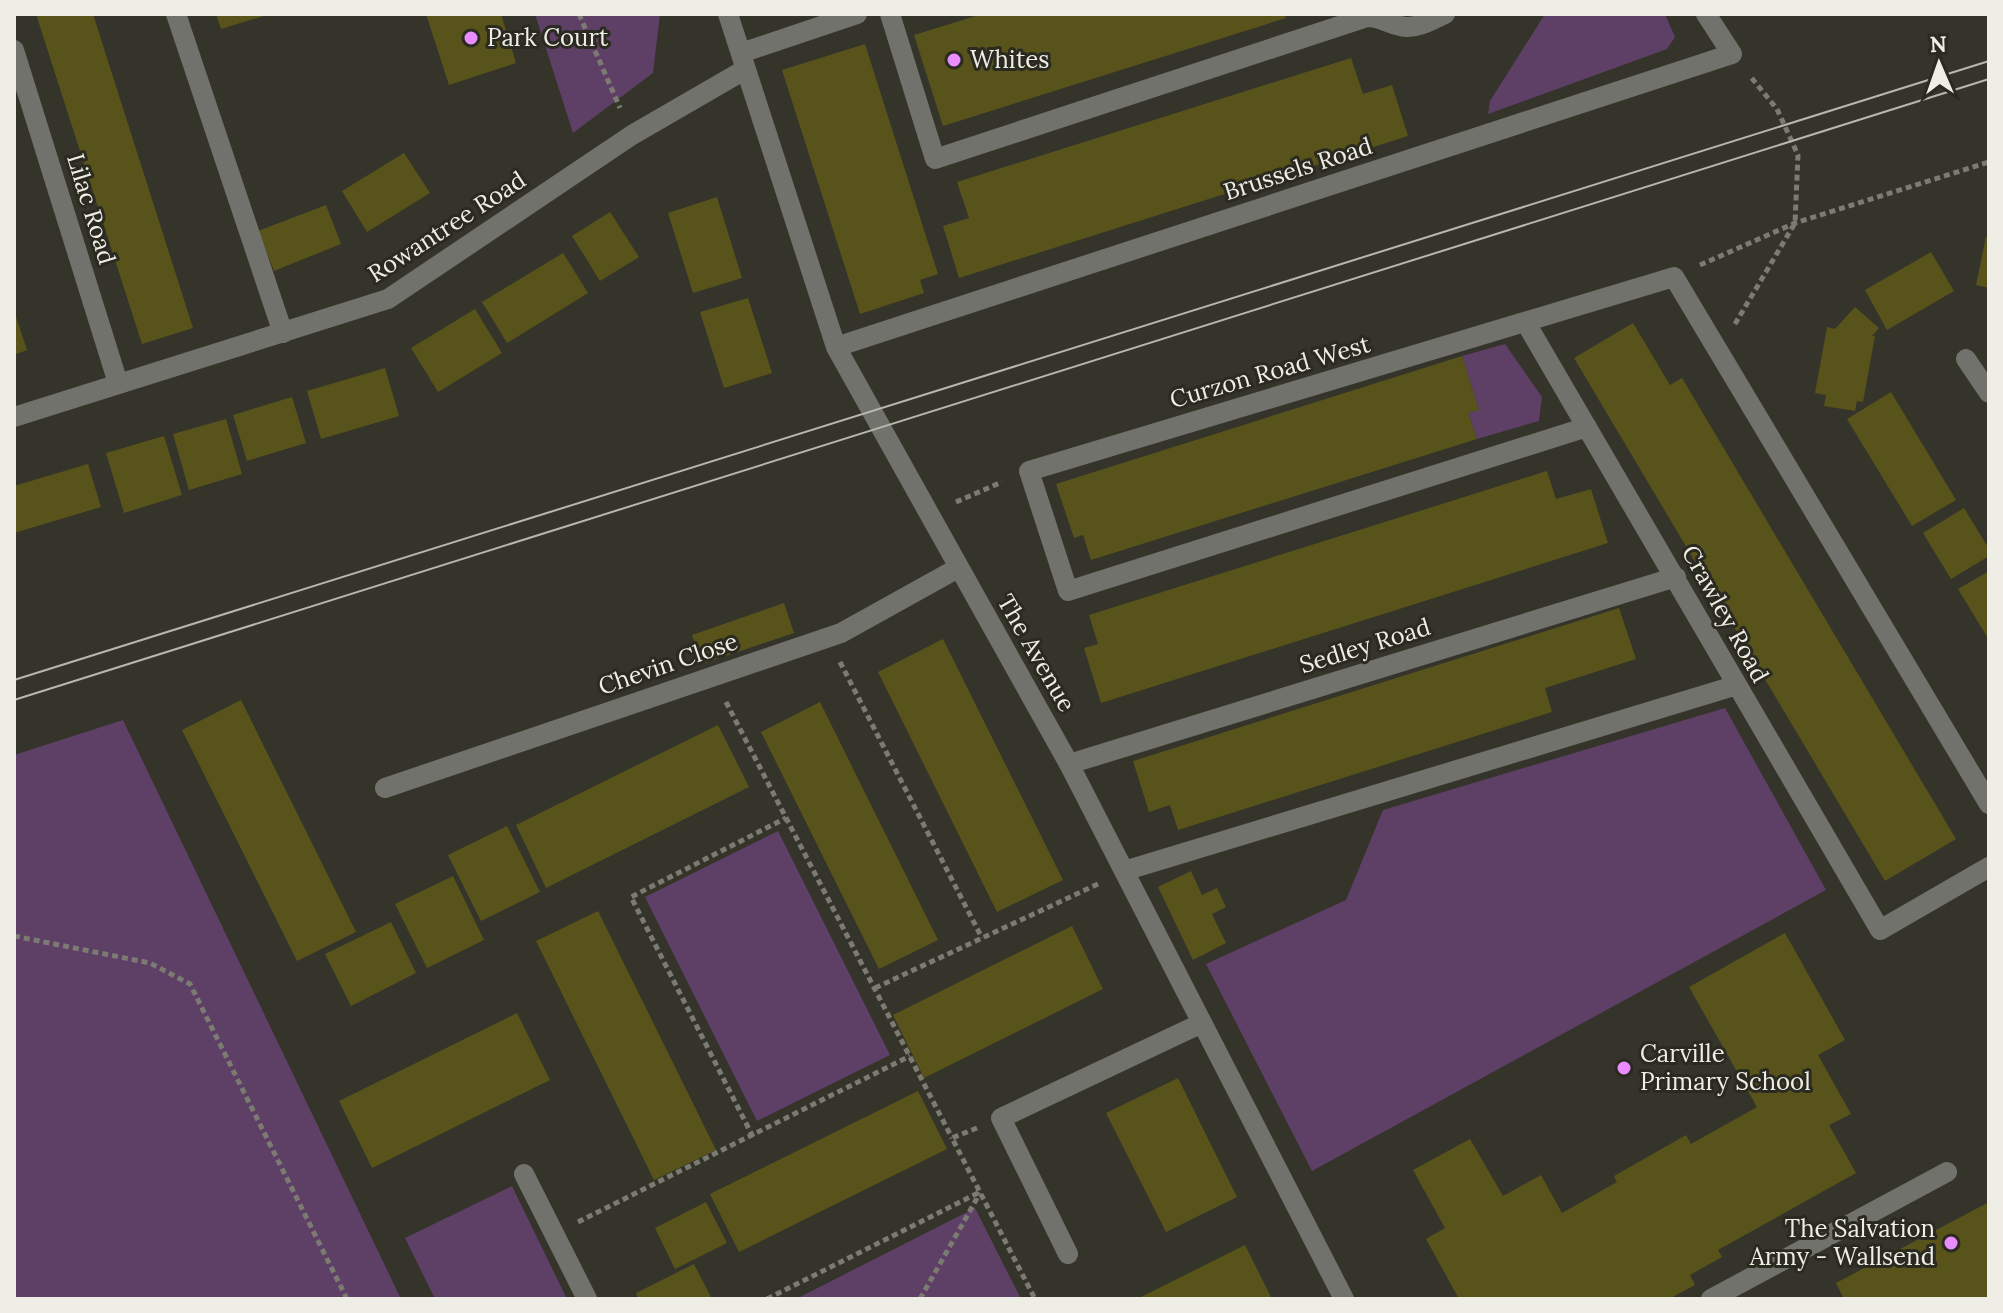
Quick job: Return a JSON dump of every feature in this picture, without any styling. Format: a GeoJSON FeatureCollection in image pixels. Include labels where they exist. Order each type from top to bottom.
{"type":"FeatureCollection","features":[{"type":"Feature","properties":{"kind":"street"},"geometry":{"type":"LineString","coordinates":[[176,14],[283,333]]}},
{"type":"Feature","properties":{"kind":"street","name":"The Avenue"},"geometry":{"type":"LineString","coordinates":[[728,14],[836,347],[1069,764],[1344,1299]]}},
{"type":"Feature","properties":{"kind":"street","name":"Rowantree Road"},"geometry":{"type":"LineString","coordinates":[[14,417],[359,311],[413,285],[743,61],[857,14]]}},
{"type":"Feature","properties":{"kind":"street"},"geometry":{"type":"LineString","coordinates":[[890,14],[935,159],[1367,17],[1381,17],[1404,28],[1445,14]]}},
{"type":"Feature","properties":{"kind":"street"},"geometry":{"type":"LineString","coordinates":[[1706,14],[1732,54]]}},
{"type":"Feature","properties":{"kind":"street","name":"Lilac Road"},"geometry":{"type":"LineString","coordinates":[[14,50],[118,383]]}},
{"type":"Feature","properties":{"kind":"street","name":"Brussels Road"},"geometry":{"type":"LineString","coordinates":[[836,347],[1732,54]]}},
{"type":"Feature","properties":{"kind":"street"},"geometry":{"type":"LineString","coordinates":[[1674,277],[1989,804]]}},
{"type":"Feature","properties":{"kind":"street","name":"Curzon Road West"},"geometry":{"type":"LineString","coordinates":[[1029,471],[1674,277]]}},
{"type":"Feature","properties":{"kind":"street","name":"Crawley Road"},"geometry":{"type":"LineString","coordinates":[[1526,323],[1676,577],[1734,686],[1880,930],[1989,867]]}},
{"type":"Feature","properties":{"kind":"street"},"geometry":{"type":"LineString","coordinates":[[1966,359],[1989,393]]}},
{"type":"Feature","properties":{"kind":"street"},"geometry":{"type":"LineString","coordinates":[[1029,471],[1068,591],[1587,427]]}},
{"type":"Feature","properties":{"kind":"street","name":"Chevin Close"},"geometry":{"type":"LineString","coordinates":[[385,788],[827,637],[958,568]]}},
{"type":"Feature","properties":{"kind":"street","name":"Sedley Road"},"geometry":{"type":"LineString","coordinates":[[1069,764],[1676,577]]}},
{"type":"Feature","properties":{"kind":"street"},"geometry":{"type":"LineString","coordinates":[[1124,871],[1734,686]]}},
{"type":"Feature","properties":{"kind":"street"},"geometry":{"type":"LineString","coordinates":[[1068,1254],[1001,1118],[1202,1023]]}},
{"type":"Feature","properties":{"kind":"street"},"geometry":{"type":"LineString","coordinates":[[1711,1299],[1947,1172]]}},
{"type":"Feature","properties":{"kind":"street"},"geometry":{"type":"LineString","coordinates":[[524,1174],[587,1299]]}},
{"type":"Feature","properties":{"kind":"path"},"geometry":{"type":"LineString","coordinates":[[579,14],[632,135]]}},
{"type":"Feature","properties":{"kind":"path"},"geometry":{"type":"LineString","coordinates":[[1719,352],[1795,223],[1798,155],[1777,109],[1732,54]]}},
{"type":"Feature","properties":{"kind":"path"},"geometry":{"type":"LineString","coordinates":[[1674,277],[1795,223],[1989,162]]}},
{"type":"Feature","properties":{"kind":"path"},"geometry":{"type":"LineString","coordinates":[[928,514],[1029,471]]}},
{"type":"Feature","properties":{"kind":"path"},"geometry":{"type":"LineString","coordinates":[[827,637],[982,938]]}},
{"type":"Feature","properties":{"kind":"path"},"geometry":{"type":"LineString","coordinates":[[713,676],[1035,1299]]}},
{"type":"Feature","properties":{"kind":"path"},"geometry":{"type":"LineString","coordinates":[[753,1137],[631,897],[786,818]]}},
{"type":"Feature","properties":{"kind":"path"},"geometry":{"type":"LineString","coordinates":[[875,989],[1124,871]]}},
{"type":"Feature","properties":{"kind":"path"},"geometry":{"type":"LineString","coordinates":[[14,936],[150,963],[190,984],[347,1299]]}},
{"type":"Feature","properties":{"kind":"path"},"geometry":{"type":"LineString","coordinates":[[554,1233],[753,1137],[910,1056]]}},
{"type":"Feature","properties":{"kind":"path"},"geometry":{"type":"LineString","coordinates":[[952,1138],[1001,1118]]}},
{"type":"Feature","properties":{"kind":"path"},"geometry":{"type":"LineString","coordinates":[[767,1299],[980,1192]]}},
{"type":"Feature","properties":{"kind":"path"},"geometry":{"type":"LineString","coordinates":[[920,1299],[980,1192]]}},
{"type":"Feature","properties":{"kind":"shaded area"},"geometry":{"type":"Polygon","coordinates":[[[535,14],[660,14],[653,73],[573,133],[535,14]]]}},
{"type":"Feature","properties":{"kind":"shaded area"},"geometry":{"type":"Polygon","coordinates":[[[1545,14],[1665,14],[1675,37],[1667,49],[1488,114],[1490,101],[1545,14]]]}},
{"type":"Feature","properties":{"kind":"shaded area"},"geometry":{"type":"Polygon","coordinates":[[[1505,344],[1542,397],[1539,421],[1477,439],[1468,413],[1479,410],[1462,356],[1505,344]]]}},
{"type":"Feature","properties":{"kind":"shaded area"},"geometry":{"type":"Polygon","coordinates":[[[1725,708],[1826,890],[1312,1171],[1206,964],[1346,900],[1383,810],[1725,708]]]}},
{"type":"Feature","properties":{"kind":"shaded area"},"geometry":{"type":"Polygon","coordinates":[[[123,720],[401,1299],[14,1299],[14,755],[123,720]]]}},
{"type":"Feature","properties":{"kind":"shaded area"},"geometry":{"type":"Polygon","coordinates":[[[778,831],[890,1055],[757,1121],[645,897],[778,831]]]}},
{"type":"Feature","properties":{"kind":"shaded area"},"geometry":{"type":"Polygon","coordinates":[[[512,1186],[567,1299],[435,1299],[405,1238],[512,1186]]]}},
{"type":"Feature","properties":{"kind":"shaded area"},"geometry":{"type":"Polygon","coordinates":[[[975,1208],[1021,1299],[796,1299],[975,1208]]]}},
{"type":"Feature","properties":{"kind":"building"},"geometry":{"type":"Polygon","coordinates":[[[36,14],[93,14],[193,328],[142,344],[36,14]]]}},
{"type":"Feature","properties":{"kind":"building"},"geometry":{"type":"Polygon","coordinates":[[[216,14],[266,14],[267,15],[221,29],[216,14]]]}},
{"type":"Feature","properties":{"kind":"building","name":"Park Court"},"geometry":{"type":"Polygon","coordinates":[[[426,14],[501,14],[516,63],[449,85],[426,14]]]}},
{"type":"Feature","properties":{"kind":"building"},"geometry":{"type":"Polygon","coordinates":[[[982,14],[1284,14],[1286,18],[943,126],[914,35],[982,14]]]}},
{"type":"Feature","properties":{"kind":"building"},"geometry":{"type":"Polygon","coordinates":[[[865,44],[938,274],[920,280],[924,293],[860,314],[782,70],[865,44]]]}},
{"type":"Feature","properties":{"kind":"building"},"geometry":{"type":"Polygon","coordinates":[[[1351,58],[1363,94],[1392,85],[1408,136],[959,278],[943,226],[969,218],[957,182],[1351,58]]]}},
{"type":"Feature","properties":{"kind":"building"},"geometry":{"type":"Polygon","coordinates":[[[404,153],[430,193],[367,232],[342,191],[404,153]]]}},
{"type":"Feature","properties":{"kind":"building"},"geometry":{"type":"Polygon","coordinates":[[[717,197],[742,278],[693,293],[668,213],[717,197]]]}},
{"type":"Feature","properties":{"kind":"building"},"geometry":{"type":"Polygon","coordinates":[[[326,205],[341,244],[274,271],[258,231],[326,205]]]}},
{"type":"Feature","properties":{"kind":"building"},"geometry":{"type":"Polygon","coordinates":[[[610,212],[639,257],[600,281],[572,236],[610,212]]]}},
{"type":"Feature","properties":{"kind":"building"},"geometry":{"type":"Polygon","coordinates":[[[1986,237],[1989,238],[1989,288],[1976,285],[1986,237]]]}},
{"type":"Feature","properties":{"kind":"building"},"geometry":{"type":"Polygon","coordinates":[[[1931,252],[1954,291],[1887,330],[1865,290],[1931,252]]]}},
{"type":"Feature","properties":{"kind":"building"},"geometry":{"type":"Polygon","coordinates":[[[563,253],[588,293],[507,343],[482,302],[563,253]]]}},
{"type":"Feature","properties":{"kind":"building"},"geometry":{"type":"Polygon","coordinates":[[[748,298],[772,373],[724,388],[700,312],[748,298]]]}},
{"type":"Feature","properties":{"kind":"building"},"geometry":{"type":"Polygon","coordinates":[[[1855,307],[1879,328],[1872,336],[1875,336],[1863,402],[1857,401],[1855,411],[1824,406],[1826,395],[1815,393],[1827,327],[1835,329],[1855,307]]]}},
{"type":"Feature","properties":{"kind":"building"},"geometry":{"type":"Polygon","coordinates":[[[475,309],[502,353],[438,392],[411,348],[475,309]]]}},
{"type":"Feature","properties":{"kind":"building"},"geometry":{"type":"Polygon","coordinates":[[[14,311],[27,350],[14,355],[14,311]]]}},
{"type":"Feature","properties":{"kind":"building"},"geometry":{"type":"Polygon","coordinates":[[[1633,323],[1670,385],[1682,378],[1956,839],[1885,881],[1574,358],[1633,323]]]}},
{"type":"Feature","properties":{"kind":"building"},"geometry":{"type":"Polygon","coordinates":[[[1462,356],[1479,410],[1468,413],[1477,439],[1091,560],[1083,535],[1074,538],[1056,484],[1462,356]]]}},
{"type":"Feature","properties":{"kind":"building"},"geometry":{"type":"Polygon","coordinates":[[[385,368],[399,416],[321,439],[307,391],[385,368]]]}},
{"type":"Feature","properties":{"kind":"building"},"geometry":{"type":"Polygon","coordinates":[[[1891,392],[1956,500],[1912,526],[1847,419],[1891,392]]]}},
{"type":"Feature","properties":{"kind":"building"},"geometry":{"type":"Polygon","coordinates":[[[292,397],[306,443],[247,461],[233,415],[292,397]]]}},
{"type":"Feature","properties":{"kind":"building"},"geometry":{"type":"Polygon","coordinates":[[[226,419],[242,474],[189,490],[173,434],[226,419]]]}},
{"type":"Feature","properties":{"kind":"building"},"geometry":{"type":"Polygon","coordinates":[[[164,436],[182,495],[124,513],[106,453],[164,436]]]}},
{"type":"Feature","properties":{"kind":"building"},"geometry":{"type":"Polygon","coordinates":[[[88,464],[101,507],[14,533],[14,486],[88,464]]]}},
{"type":"Feature","properties":{"kind":"building"},"geometry":{"type":"Polygon","coordinates":[[[1547,471],[1556,499],[1591,489],[1608,543],[1101,703],[1084,648],[1098,644],[1089,615],[1547,471]]]}},
{"type":"Feature","properties":{"kind":"building"},"geometry":{"type":"Polygon","coordinates":[[[1964,508],[1989,549],[1989,556],[1951,579],[1923,533],[1964,508]]]}},
{"type":"Feature","properties":{"kind":"building"},"geometry":{"type":"Polygon","coordinates":[[[1989,571],[1989,640],[1958,589],[1989,571]]]}},
{"type":"Feature","properties":{"kind":"building"},"geometry":{"type":"Polygon","coordinates":[[[784,603],[794,633],[702,664],[692,635],[784,603]]]}},
{"type":"Feature","properties":{"kind":"building"},"geometry":{"type":"Polygon","coordinates":[[[1619,608],[1636,659],[1545,688],[1552,712],[1178,830],[1170,805],[1149,812],[1133,761],[1619,608]]]}},
{"type":"Feature","properties":{"kind":"building"},"geometry":{"type":"Polygon","coordinates":[[[943,639],[1063,880],[997,912],[878,672],[943,639]]]}},
{"type":"Feature","properties":{"kind":"building"},"geometry":{"type":"Polygon","coordinates":[[[241,700],[356,932],[297,961],[182,730],[241,700]]]}},
{"type":"Feature","properties":{"kind":"building"},"geometry":{"type":"Polygon","coordinates":[[[820,702],[938,940],[879,969],[761,732],[820,702]]]}},
{"type":"Feature","properties":{"kind":"building"},"geometry":{"type":"Polygon","coordinates":[[[718,725],[749,787],[546,888],[516,825],[718,725]]]}},
{"type":"Feature","properties":{"kind":"building"},"geometry":{"type":"Polygon","coordinates":[[[507,826],[540,892],[481,921],[448,855],[507,826]]]}},
{"type":"Feature","properties":{"kind":"building"},"geometry":{"type":"Polygon","coordinates":[[[1191,871],[1202,895],[1217,888],[1226,907],[1212,914],[1226,943],[1193,960],[1158,887],[1191,871]]]}},
{"type":"Feature","properties":{"kind":"building"},"geometry":{"type":"Polygon","coordinates":[[[453,876],[484,940],[427,968],[395,904],[453,876]]]}},
{"type":"Feature","properties":{"kind":"building"},"geometry":{"type":"Polygon","coordinates":[[[598,911],[716,1150],[654,1180],[536,941],[598,911]]]}},
{"type":"Feature","properties":{"kind":"building"},"geometry":{"type":"Polygon","coordinates":[[[391,922],[416,973],[351,1006],[325,954],[391,922]]]}},
{"type":"Feature","properties":{"kind":"building"},"geometry":{"type":"Polygon","coordinates":[[[1072,926],[1103,989],[924,1078],[893,1015],[1072,926]]]}},
{"type":"Feature","properties":{"kind":"building"},"geometry":{"type":"Polygon","coordinates":[[[1785,933],[1845,1040],[1818,1055],[1851,1114],[1829,1125],[1856,1173],[1718,1250],[1722,1257],[1690,1275],[1695,1285],[1669,1299],[1459,1299],[1426,1239],[1445,1228],[1413,1170],[1470,1139],[1503,1196],[1541,1175],[1562,1213],[1617,1182],[1614,1176],[1686,1135],[1691,1144],[1757,1107],[1689,987],[1785,933]]]}},
{"type":"Feature","properties":{"kind":"building"},"geometry":{"type":"Polygon","coordinates":[[[517,1013],[550,1080],[372,1168],[339,1101],[517,1013]]]}},
{"type":"Feature","properties":{"kind":"building"},"geometry":{"type":"Polygon","coordinates":[[[1178,1078],[1237,1197],[1166,1232],[1106,1113],[1178,1078]]]}},
{"type":"Feature","properties":{"kind":"building"},"geometry":{"type":"Polygon","coordinates":[[[918,1091],[947,1149],[739,1252],[710,1194],[918,1091]]]}},
{"type":"Feature","properties":{"kind":"building"},"geometry":{"type":"Polygon","coordinates":[[[706,1202],[727,1243],[675,1269],[655,1228],[706,1202]]]}},
{"type":"Feature","properties":{"kind":"building","name":"The Salvation Army - Wallsend"},"geometry":{"type":"Polygon","coordinates":[[[1989,1202],[1989,1299],[1844,1299],[1836,1283],[1989,1202]]]}},
{"type":"Feature","properties":{"kind":"building"},"geometry":{"type":"Polygon","coordinates":[[[1245,1245],[1272,1299],[1137,1299],[1245,1245]]]}},
{"type":"Feature","properties":{"kind":"building"},"geometry":{"type":"Polygon","coordinates":[[[694,1264],[712,1299],[638,1299],[636,1293],[694,1264]]]}},
{"type":"Feature","properties":{"kind":"tram line"},"geometry":{"type":"LineString","coordinates":[[14,680],[1989,61]]}},
{"type":"Feature","properties":{"kind":"tram line"},"geometry":{"type":"LineString","coordinates":[[14,700],[1989,79]]}},
{"type":"Feature","properties":{"kind":"place","name":"Park Court"},"geometry":{"type":"Point","coordinates":[471,38]}},
{"type":"Feature","properties":{"kind":"place","name":"Whites"},"geometry":{"type":"Point","coordinates":[954,60]}},
{"type":"Feature","properties":{"kind":"place","name":"Carville Primary School"},"geometry":{"type":"Point","coordinates":[1624,1068]}},
{"type":"Feature","properties":{"kind":"place","name":"The Salvation Army - Wallsend"},"geometry":{"type":"Point","coordinates":[1951,1243]}}]}
